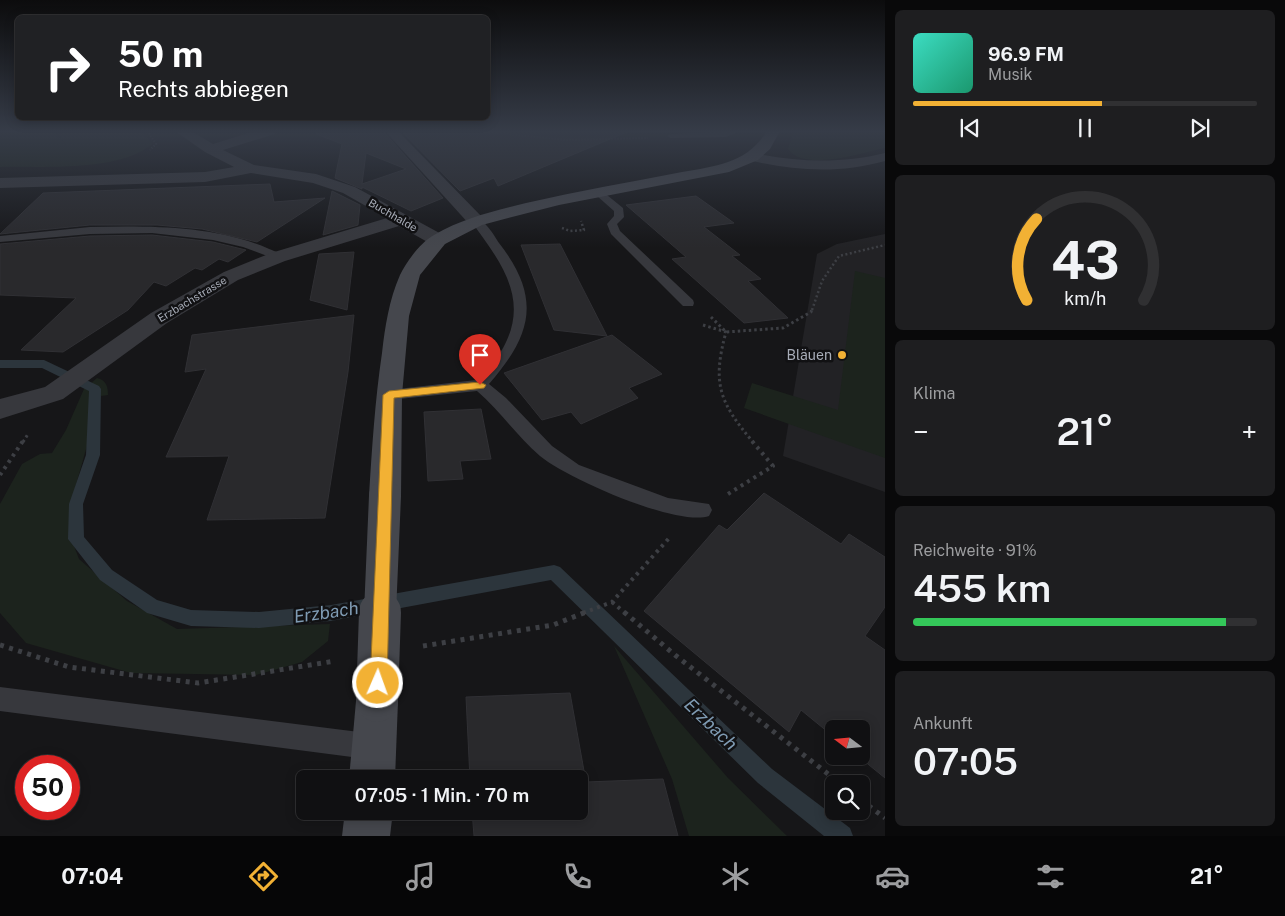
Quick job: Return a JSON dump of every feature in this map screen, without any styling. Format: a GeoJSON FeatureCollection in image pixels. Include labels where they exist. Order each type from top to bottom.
{"type":"FeatureCollection","features":[{"type":"Feature","properties":{"kind":"main road"},"geometry":{"type":"LineString","coordinates":[[373,763],[389,395],[398,316],[404,293],[417,264],[438,240],[476,221],[550,202],[719,170]]}},
{"type":"Feature","properties":{"kind":"main road"},"geometry":{"type":"LineString","coordinates":[[366,836],[367,820]]}},
{"type":"Feature","properties":{"kind":"street"},"geometry":{"type":"LineString","coordinates":[[0,183],[205,176],[239,170]]}},
{"type":"Feature","properties":{"kind":"street","name":"Buchhalde"},"geometry":{"type":"LineString","coordinates":[[262,170],[331,183],[369,201],[399,220],[438,240]]}},
{"type":"Feature","properties":{"kind":"street"},"geometry":{"type":"LineString","coordinates":[[428,170],[476,221]]}},
{"type":"Feature","properties":{"kind":"street","name":"Erzbachstrasse"},"geometry":{"type":"LineString","coordinates":[[0,409],[54,393],[159,318],[231,276],[278,257],[399,220]]}},
{"type":"Feature","properties":{"kind":"lane"},"geometry":{"type":"LineString","coordinates":[[599,193],[619,210],[619,217],[612,224],[615,232],[688,302]]}},
{"type":"Feature","properties":{"kind":"lane"},"geometry":{"type":"LineString","coordinates":[[389,395],[480,385],[513,344],[521,318],[518,283],[492,240],[476,221]]}},
{"type":"Feature","properties":{"kind":"lane"},"geometry":{"type":"LineString","coordinates":[[0,239],[47,233],[121,230],[197,234],[244,243],[278,257]]}},
{"type":"Feature","properties":{"kind":"lane"},"geometry":{"type":"LineString","coordinates":[[480,385],[500,402],[546,451],[573,470],[667,506],[702,510]]}},
{"type":"Feature","properties":{"kind":"lane"},"geometry":{"type":"LineString","coordinates":[[0,699],[373,763]]}},
{"type":"Feature","properties":{"kind":"path"},"geometry":{"type":"LineString","coordinates":[[584,230],[589,234]]}},
{"type":"Feature","properties":{"kind":"path"},"geometry":{"type":"LineString","coordinates":[[701,325],[726,332],[783,328],[812,312],[822,281],[839,256],[885,245]]}},
{"type":"Feature","properties":{"kind":"path"},"geometry":{"type":"LineString","coordinates":[[688,302],[704,310],[726,332]]}},
{"type":"Feature","properties":{"kind":"path"},"geometry":{"type":"LineString","coordinates":[[415,648],[552,625],[612,602],[680,526],[702,510],[773,466],[728,410],[719,384],[718,366],[726,332]]}},
{"type":"Feature","properties":{"kind":"path"},"geometry":{"type":"LineString","coordinates":[[612,602],[674,655],[829,775]]}},
{"type":"Feature","properties":{"kind":"path"},"geometry":{"type":"LineString","coordinates":[[0,645],[69,667],[198,684],[346,659]]}},
{"type":"Feature","properties":{"kind":"path"},"geometry":{"type":"LineString","coordinates":[[870,807],[885,818]]}},
{"type":"Feature","properties":{"kind":"shaded area","name":"Bläuen"},"geometry":{"type":"Polygon","coordinates":[[[885,234],[885,492],[783,456],[817,254],[837,244],[885,234]]]}},
{"type":"Feature","properties":{"kind":"shaded area"},"geometry":{"type":"Polygon","coordinates":[[[855,271],[885,278],[885,458],[744,408],[752,383],[838,410],[855,271]]]}},
{"type":"Feature","properties":{"kind":"shaded area"},"geometry":{"type":"Polygon","coordinates":[[[97,378],[103,380],[106,384],[108,395],[101,396],[70,506],[69,533],[79,559],[127,601],[177,629],[330,624],[328,641],[302,662],[256,675],[131,673],[26,643],[0,613],[0,504],[22,464],[40,454],[52,453],[66,430],[84,389],[97,378]]]}},
{"type":"Feature","properties":{"kind":"shaded area"},"geometry":{"type":"Polygon","coordinates":[[[614,646],[728,778],[787,836],[689,836],[672,779],[614,646]]]}},
{"type":"Feature","properties":{"kind":"building"},"geometry":{"type":"Polygon","coordinates":[[[337,170],[364,170],[362,184],[403,170],[418,170],[443,198],[411,211],[362,187],[362,189],[335,178],[337,170]]]}},
{"type":"Feature","properties":{"kind":"building"},"geometry":{"type":"Polygon","coordinates":[[[439,170],[536,170],[498,186],[494,178],[460,191],[439,170]]]}},
{"type":"Feature","properties":{"kind":"building"},"geometry":{"type":"Polygon","coordinates":[[[270,184],[274,202],[325,198],[257,242],[202,229],[157,225],[90,225],[0,234],[43,193],[270,184]]]}},
{"type":"Feature","properties":{"kind":"building"},"geometry":{"type":"Polygon","coordinates":[[[332,191],[360,205],[358,225],[323,235],[332,191]]]}},
{"type":"Feature","properties":{"kind":"building"},"geometry":{"type":"Polygon","coordinates":[[[696,196],[734,223],[704,227],[740,255],[732,256],[761,279],[748,281],[788,318],[744,323],[672,259],[686,257],[626,205],[696,196]]]}},
{"type":"Feature","properties":{"kind":"building"},"geometry":{"type":"Polygon","coordinates":[[[152,235],[213,242],[246,250],[228,262],[219,259],[202,270],[195,268],[166,286],[154,282],[128,310],[63,352],[21,350],[76,298],[0,295],[0,244],[90,236],[152,235]]]}},
{"type":"Feature","properties":{"kind":"building"},"geometry":{"type":"Polygon","coordinates":[[[560,244],[607,336],[554,330],[521,245],[560,244]]]}},
{"type":"Feature","properties":{"kind":"building"},"geometry":{"type":"Polygon","coordinates":[[[354,252],[347,310],[310,300],[319,254],[354,252]]]}},
{"type":"Feature","properties":{"kind":"building"},"geometry":{"type":"Polygon","coordinates":[[[354,315],[348,372],[325,518],[207,520],[229,456],[166,457],[206,369],[185,372],[192,335],[354,315]]]}},
{"type":"Feature","properties":{"kind":"building"},"geometry":{"type":"Polygon","coordinates":[[[612,335],[662,374],[629,388],[638,398],[581,424],[571,412],[542,420],[504,373],[612,335]]]}},
{"type":"Feature","properties":{"kind":"building"},"geometry":{"type":"Polygon","coordinates":[[[481,409],[491,459],[460,461],[463,479],[428,481],[424,412],[481,409]]]}},
{"type":"Feature","properties":{"kind":"building"},"geometry":{"type":"Polygon","coordinates":[[[764,493],[841,544],[849,534],[885,557],[885,607],[865,636],[885,650],[885,778],[869,765],[870,720],[825,720],[825,730],[801,710],[789,732],[644,611],[719,525],[727,530],[764,493]]]}},
{"type":"Feature","properties":{"kind":"building"},"geometry":{"type":"Polygon","coordinates":[[[570,693],[584,770],[470,770],[466,697],[570,693]]]}},
{"type":"Feature","properties":{"kind":"building"},"geometry":{"type":"Polygon","coordinates":[[[663,779],[678,836],[474,836],[473,820],[588,820],[588,782],[663,779]]]}},
{"type":"Feature","properties":{"kind":"waterway","name":"Erzbach"},"geometry":{"type":"LineString","coordinates":[[0,364],[44,364],[95,389],[93,455],[76,504],[76,539],[106,575],[153,607],[191,618],[259,620],[331,613],[554,572],[765,776],[842,836]]}},
{"type":"Feature","properties":{"kind":"place","name":"Bläuen"},"geometry":{"type":"Point","coordinates":[842,355]}},
{"type":"Feature","properties":{"kind":"route"},"geometry":{"type":"LineString","coordinates":[[378,683],[389,395],[480,385]]}}]}
